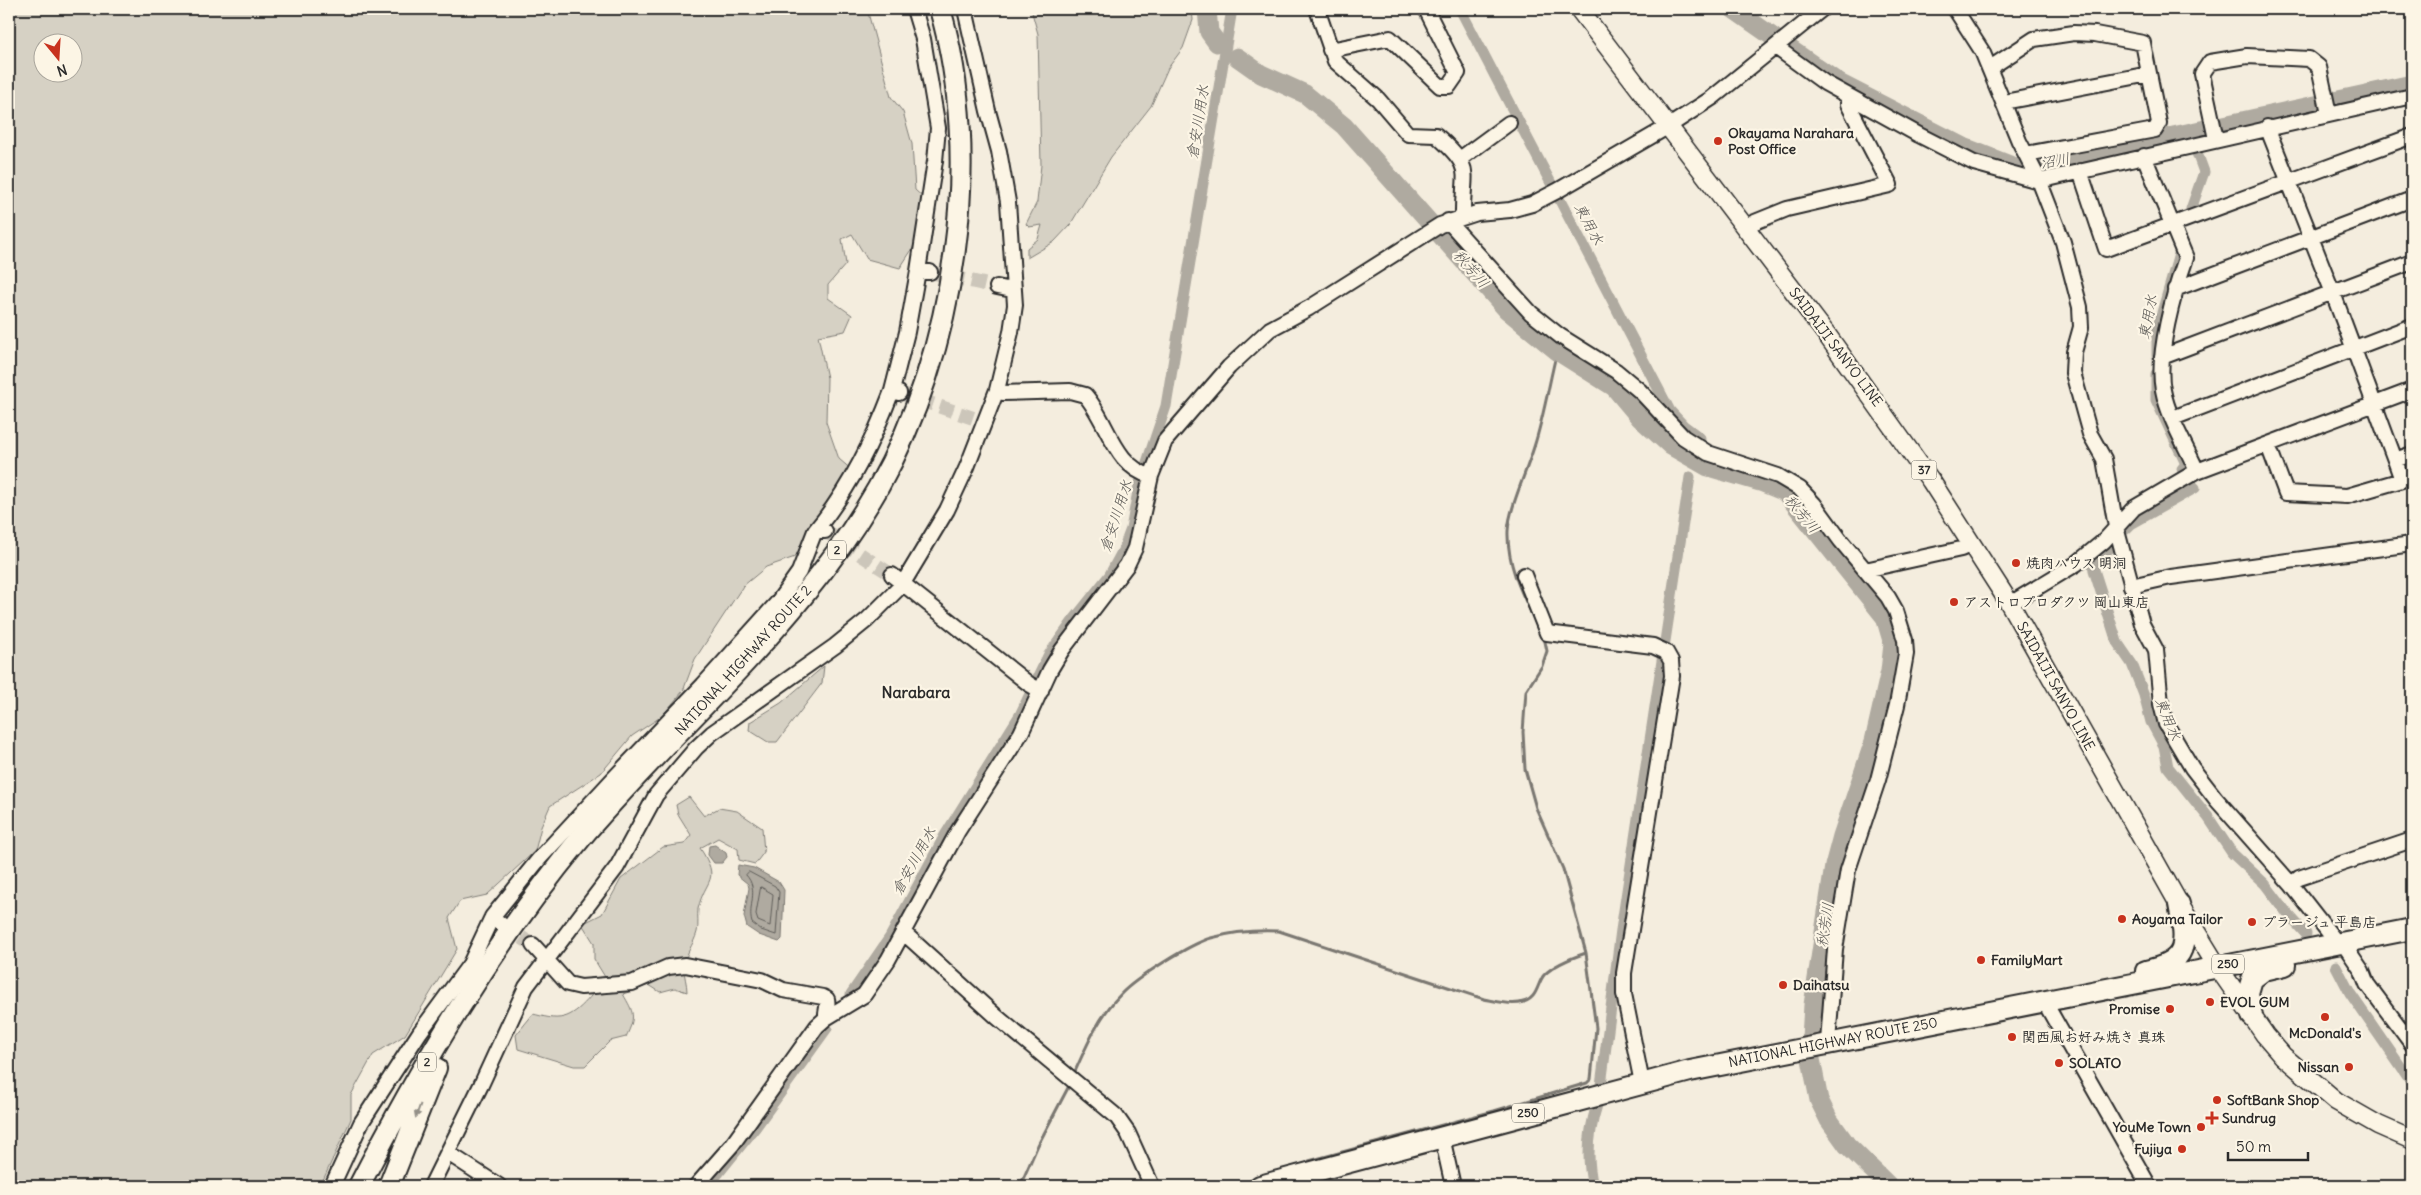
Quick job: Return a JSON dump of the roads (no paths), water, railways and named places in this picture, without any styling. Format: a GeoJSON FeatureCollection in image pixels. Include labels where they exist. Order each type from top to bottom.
{"type":"FeatureCollection","features":[{"type":"Feature","properties":{"kind":"highway","name":"NATIONAL HIGHWAY ROUTE 2"},"geometry":{"type":"LineString","coordinates":[[359,1186],[383,1138],[473,986],[520,918],[580,840],[638,774],[803,596],[841,545],[878,488],[902,439],[923,385],[952,273],[958,214],[960,150],[956,85],[940,9]]}},
{"type":"Feature","properties":{"kind":"highway","name":"250"},"geometry":{"type":"LineString","coordinates":[[2079,994],[2106,980],[2158,968],[2175,959],[2181,952],[2185,940],[2179,904]]}},
{"type":"Feature","properties":{"kind":"highway","name":"NATIONAL HIGHWAY ROUTE 250"},"geometry":{"type":"LineString","coordinates":[[1260,1186],[1642,1082],[1798,1048],[2412,929]]}},
{"type":"Feature","properties":{"kind":"highway","name":"250"},"geometry":{"type":"LineString","coordinates":[[2252,1016],[2248,993],[2252,979],[2264,970],[2318,958],[2337,943]]}},
{"type":"Feature","properties":{"kind":"highway"},"geometry":{"type":"LineString","coordinates":[[389,1186],[436,1067],[455,1030],[473,986]]}},
{"type":"Feature","properties":{"kind":"highway"},"geometry":{"type":"LineString","coordinates":[[347,1186],[368,1149],[383,1138]]}},
{"type":"Feature","properties":{"kind":"main road","name":"SAIDAIJI SANYO LINE"},"geometry":{"type":"LineString","coordinates":[[1579,9],[1745,226],[1880,407],[1972,544],[2010,604],[2179,904],[2217,966],[2252,1016],[2283,1056],[2336,1101],[2378,1125],[2412,1140]]}},
{"type":"Feature","properties":{"kind":"street"},"geometry":{"type":"LineString","coordinates":[[332,1186],[361,1123],[420,1032],[470,964],[496,921],[539,859],[703,685],[777,603],[799,572],[820,531],[865,456],[896,392],[907,332],[924,271],[938,128],[923,39],[914,9]]}},
{"type":"Feature","properties":{"kind":"street"},"geometry":{"type":"LineString","coordinates":[[431,1186],[526,987],[616,867],[656,795],[696,748],[725,724],[835,646],[867,620],[947,510],[979,420],[996,390],[1011,332],[1015,305],[1012,290],[1013,274],[1006,184],[965,9]]}},
{"type":"Feature","properties":{"kind":"street"},"geometry":{"type":"LineString","coordinates":[[1317,9],[1335,61],[1378,99],[1408,134],[1436,135],[1460,159],[1466,178],[1463,216]]}},
{"type":"Feature","properties":{"kind":"street"},"geometry":{"type":"LineString","coordinates":[[1330,50],[1390,38],[1440,86],[1449,86],[1458,73],[1426,9]]}},
{"type":"Feature","properties":{"kind":"street"},"geometry":{"type":"LineString","coordinates":[[696,1186],[732,1145],[816,1026],[864,995],[904,933],[958,831],[1021,733],[1036,688],[1062,650],[1127,565],[1135,548],[1146,474],[1175,428],[1229,367],[1254,342],[1282,321],[1309,308],[1444,223],[1463,216],[1510,210],[1553,194],[1669,126],[1712,98],[1777,48],[1822,9]]}},
{"type":"Feature","properties":{"kind":"street"},"geometry":{"type":"LineString","coordinates":[[1954,9],[1982,51],[1990,68],[2063,242],[2080,307],[2081,327],[2074,352],[2073,373],[2090,434],[2104,459],[2116,527],[2142,624],[2156,650],[2161,704],[2166,724],[2192,768],[2216,799],[2291,884],[2337,943],[2362,971],[2366,984],[2412,1044]]}},
{"type":"Feature","properties":{"kind":"street"},"geometry":{"type":"LineString","coordinates":[[1990,68],[2034,39],[2074,33],[2094,34],[2143,43],[2159,123],[2154,130],[2026,154]]}},
{"type":"Feature","properties":{"kind":"street"},"geometry":{"type":"LineString","coordinates":[[1777,48],[1804,69],[1848,96],[1974,163],[2039,181],[2267,127],[2412,96]]}},
{"type":"Feature","properties":{"kind":"street"},"geometry":{"type":"LineString","coordinates":[[2216,139],[2202,74],[2210,62],[2246,56],[2309,59],[2319,67],[2329,114]]}},
{"type":"Feature","properties":{"kind":"street"},"geometry":{"type":"LineString","coordinates":[[2004,102],[2149,74]]}},
{"type":"Feature","properties":{"kind":"street"},"geometry":{"type":"LineString","coordinates":[[1745,226],[1787,210],[1890,186],[1848,104],[1848,96]]}},
{"type":"Feature","properties":{"kind":"street"},"geometry":{"type":"LineString","coordinates":[[1460,159],[1509,123]]}},
{"type":"Feature","properties":{"kind":"street"},"geometry":{"type":"LineString","coordinates":[[2267,127],[2333,293],[2352,350],[2402,480],[2347,496],[2286,493],[2268,444]]}},
{"type":"Feature","properties":{"kind":"street"},"geometry":{"type":"LineString","coordinates":[[2080,171],[2106,249],[2412,136]]}},
{"type":"Feature","properties":{"kind":"street"},"geometry":{"type":"LineString","coordinates":[[2144,156],[2186,258],[2175,289],[2162,357],[2163,389],[2197,471]]}},
{"type":"Feature","properties":{"kind":"street"},"geometry":{"type":"LineString","coordinates":[[2175,289],[2412,199]]}},
{"type":"Feature","properties":{"kind":"street"},"geometry":{"type":"LineString","coordinates":[[1444,223],[1531,313],[1560,336],[1616,371],[1640,391],[1683,437],[1708,453],[1778,476],[1800,489],[1814,504],[1864,570],[1888,597],[1896,611],[1905,640],[1906,654],[1897,704],[1878,780],[1848,870],[1835,949],[1825,1043]]}},
{"type":"Feature","properties":{"kind":"street"},"geometry":{"type":"LineString","coordinates":[[2162,357],[2412,262]]}},
{"type":"Feature","properties":{"kind":"street"},"geometry":{"type":"LineString","coordinates":[[997,287],[1012,290]]}},
{"type":"Feature","properties":{"kind":"street"},"geometry":{"type":"LineString","coordinates":[[2174,418],[2412,326]]}},
{"type":"Feature","properties":{"kind":"street"},"geometry":{"type":"LineString","coordinates":[[996,390],[1004,393],[1070,391],[1085,395],[1126,462],[1146,474]]}},
{"type":"Feature","properties":{"kind":"street"},"geometry":{"type":"LineString","coordinates":[[2010,604],[2076,564],[2104,541],[2134,508],[2197,471],[2412,390]]}},
{"type":"Feature","properties":{"kind":"street"},"geometry":{"type":"LineString","coordinates":[[2395,460],[2412,454]]}},
{"type":"Feature","properties":{"kind":"street"},"geometry":{"type":"LineString","coordinates":[[1864,570],[1961,549],[1972,544]]}},
{"type":"Feature","properties":{"kind":"street"},"geometry":{"type":"LineString","coordinates":[[2131,586],[2189,575],[2412,544]]}},
{"type":"Feature","properties":{"kind":"street"},"geometry":{"type":"LineString","coordinates":[[1524,575],[1547,634],[1653,646],[1666,652],[1671,661],[1672,676],[1624,973],[1624,994],[1642,1082]]}},
{"type":"Feature","properties":{"kind":"street"},"geometry":{"type":"LineString","coordinates":[[897,580],[1036,688]]}},
{"type":"Feature","properties":{"kind":"street"},"geometry":{"type":"LineString","coordinates":[[2291,884],[2299,878],[2412,840]]}},
{"type":"Feature","properties":{"kind":"street"},"geometry":{"type":"LineString","coordinates":[[904,933],[1122,1124],[1152,1186]]}},
{"type":"Feature","properties":{"kind":"street"},"geometry":{"type":"LineString","coordinates":[[533,944],[568,984],[581,987],[632,983],[668,967],[685,965],[762,980],[783,990],[827,999],[826,1018]]}},
{"type":"Feature","properties":{"kind":"street"},"geometry":{"type":"LineString","coordinates":[[2044,1001],[2149,1186]]}},
{"type":"Feature","properties":{"kind":"street"},"geometry":{"type":"LineString","coordinates":[[1442,1137],[1453,1186]]}},
{"type":"Feature","properties":{"kind":"street"},"geometry":{"type":"LineString","coordinates":[[448,1153],[499,1186]]}},
{"type":"Feature","properties":{"kind":"water"},"geometry":{"type":"Polygon","coordinates":[[[715,845],[726,853],[727,857],[722,863],[714,863],[708,855],[709,846],[715,845]]]}},
{"type":"Feature","properties":{"kind":"water"},"geometry":{"type":"Polygon","coordinates":[[[738,865],[754,868],[779,882],[784,890],[782,939],[779,942],[759,935],[747,927],[744,916],[749,888],[748,884],[737,875],[738,865]]]}},
{"type":"Feature","properties":{"kind":"waterway","name":"秋芳川"},"geometry":{"type":"LineString","coordinates":[[1207,9],[1209,32],[1217,43]]}},
{"type":"Feature","properties":{"kind":"waterway","name":"倉安川用水"},"geometry":{"type":"LineString","coordinates":[[851,994],[890,937],[944,837],[1020,715],[1048,656],[1109,576],[1123,550],[1131,529],[1139,486],[1166,406],[1232,9]]}},
{"type":"Feature","properties":{"kind":"waterway","name":"東用水"},"geometry":{"type":"LineString","coordinates":[[1460,9],[1670,411],[1684,426],[1700,438],[1699,444]]}},
{"type":"Feature","properties":{"kind":"waterway","name":"沼川"},"geometry":{"type":"LineString","coordinates":[[1733,9],[1839,83],[1964,147],[2015,167],[2040,165],[2412,84]]}},
{"type":"Feature","properties":{"kind":"waterway","name":"秋芳川"},"geometry":{"type":"LineString","coordinates":[[1237,57],[1261,74],[1305,94],[1344,126],[1507,310],[1557,351],[1614,387],[1640,418],[1671,446],[1708,467],[1763,483],[1785,492],[1885,617],[1893,644],[1890,671],[1874,741],[1842,836],[1834,866],[1813,1005],[1810,1054],[1819,1100],[1829,1120],[1847,1145],[1889,1186]]}},
{"type":"Feature","properties":{"kind":"waterway","name":"東用水"},"geometry":{"type":"LineString","coordinates":[[2191,209],[2204,172],[2197,153]]}},
{"type":"Feature","properties":{"kind":"waterway","name":"東用水"},"geometry":{"type":"LineString","coordinates":[[2157,356],[2157,330],[2179,254]]}},
{"type":"Feature","properties":{"kind":"waterway"},"geometry":{"type":"LineString","coordinates":[[1534,618],[1519,587],[1512,565],[1508,531],[1515,501],[1538,435],[1557,351]]}},
{"type":"Feature","properties":{"kind":"waterway","name":"東用水"},"geometry":{"type":"LineString","coordinates":[[2156,374],[2156,400],[2186,464],[2182,469]]}},
{"type":"Feature","properties":{"kind":"waterway"},"geometry":{"type":"LineString","coordinates":[[1601,1085],[1621,930],[1690,477]]}},
{"type":"Feature","properties":{"kind":"waterway","name":"東用水"},"geometry":{"type":"LineString","coordinates":[[2126,529],[2131,524],[2195,488],[2192,485]]}},
{"type":"Feature","properties":{"kind":"waterway","name":"東用水"},"geometry":{"type":"LineString","coordinates":[[2114,544],[2093,564],[2094,570],[2117,642],[2132,664],[2144,695],[2151,722],[2164,746],[2168,767],[2208,817],[2232,853],[2265,884],[2306,934]]}},
{"type":"Feature","properties":{"kind":"waterway"},"geometry":{"type":"LineString","coordinates":[[1309,1161],[1494,1111],[1587,1083],[1591,1079],[1596,1028],[1586,953],[1563,869],[1536,808],[1525,769],[1523,732],[1526,691],[1542,666],[1547,651],[1544,637]]}},
{"type":"Feature","properties":{"kind":"waterway"},"geometry":{"type":"LineString","coordinates":[[1073,1076],[1099,1022],[1128,987],[1177,954],[1202,941],[1219,936],[1245,932],[1279,931],[1484,999],[1510,1004],[1528,1000],[1535,994],[1542,977],[1548,971],[1563,962],[1586,953]]}},
{"type":"Feature","properties":{"kind":"waterway","name":"東用水"},"geometry":{"type":"LineString","coordinates":[[2336,966],[2350,993],[2412,1083]]}},
{"type":"Feature","properties":{"kind":"waterway","name":"倉安川用水"},"geometry":{"type":"LineString","coordinates":[[708,1186],[755,1128],[827,1028]]}},
{"type":"Feature","properties":{"kind":"waterway"},"geometry":{"type":"LineString","coordinates":[[1020,1186],[1038,1145],[1070,1084]]}},
{"type":"Feature","properties":{"kind":"waterway"},"geometry":{"type":"LineString","coordinates":[[1593,1186],[1589,1165],[1589,1146],[1597,1105]]}},
{"type":"Feature","properties":{"kind":"tunnel"},"geometry":{"type":"LineString","coordinates":[[930,272],[997,287]]}},
{"type":"Feature","properties":{"kind":"tunnel"},"geometry":{"type":"LineString","coordinates":[[900,393],[973,418]]}},
{"type":"Feature","properties":{"kind":"tunnel"},"geometry":{"type":"LineString","coordinates":[[825,531],[892,575]]}},
{"type":"Feature","properties":{"kind":"tunnel"},"geometry":{"type":"LineString","coordinates":[[504,926],[533,945]]}},
{"type":"Feature","properties":{"kind":"place","name":"Okayama Narahara Post Office"},"geometry":{"type":"Point","coordinates":[1718,141]}},
{"type":"Feature","properties":{"kind":"place","name":"焼肉ハウス 明洞"},"geometry":{"type":"Point","coordinates":[2016,563]}},
{"type":"Feature","properties":{"kind":"place","name":"アストロプロダクツ 岡山東店"},"geometry":{"type":"Point","coordinates":[1954,602]}},
{"type":"Feature","properties":{"kind":"place","name":"Aoyama Tailor"},"geometry":{"type":"Point","coordinates":[2122,919]}},
{"type":"Feature","properties":{"kind":"place","name":"プラージュ 平島店"},"geometry":{"type":"Point","coordinates":[2252,922]}},
{"type":"Feature","properties":{"kind":"place","name":"FamilyMart"},"geometry":{"type":"Point","coordinates":[1981,960]}},
{"type":"Feature","properties":{"kind":"place","name":"Daihatsu"},"geometry":{"type":"Point","coordinates":[1783,985]}},
{"type":"Feature","properties":{"kind":"place","name":"EVOL GUM"},"geometry":{"type":"Point","coordinates":[2210,1002]}},
{"type":"Feature","properties":{"kind":"place","name":"Promise"},"geometry":{"type":"Point","coordinates":[2170,1009]}},
{"type":"Feature","properties":{"kind":"place","name":"McDonald's"},"geometry":{"type":"Point","coordinates":[2325,1017]}},
{"type":"Feature","properties":{"kind":"place","name":"関西風お好み焼き 真珠"},"geometry":{"type":"Point","coordinates":[2012,1037]}},
{"type":"Feature","properties":{"kind":"place","name":"SOLATO"},"geometry":{"type":"Point","coordinates":[2059,1063]}},
{"type":"Feature","properties":{"kind":"place","name":"Nissan"},"geometry":{"type":"Point","coordinates":[2349,1067]}},
{"type":"Feature","properties":{"kind":"place","name":"SoftBank Shop"},"geometry":{"type":"Point","coordinates":[2217,1100]}},
{"type":"Feature","properties":{"kind":"place","name":"Sundrug"},"geometry":{"type":"Point","coordinates":[2212,1118]}},
{"type":"Feature","properties":{"kind":"place","name":"YouMe Town"},"geometry":{"type":"Point","coordinates":[2201,1127]}},
{"type":"Feature","properties":{"kind":"place","name":"Fujiya"},"geometry":{"type":"Point","coordinates":[2182,1149]}},
{"type":"Feature","properties":{"kind":"district","name":"Narabara"},"geometry":{"type":"Point","coordinates":[916,692]}}]}
